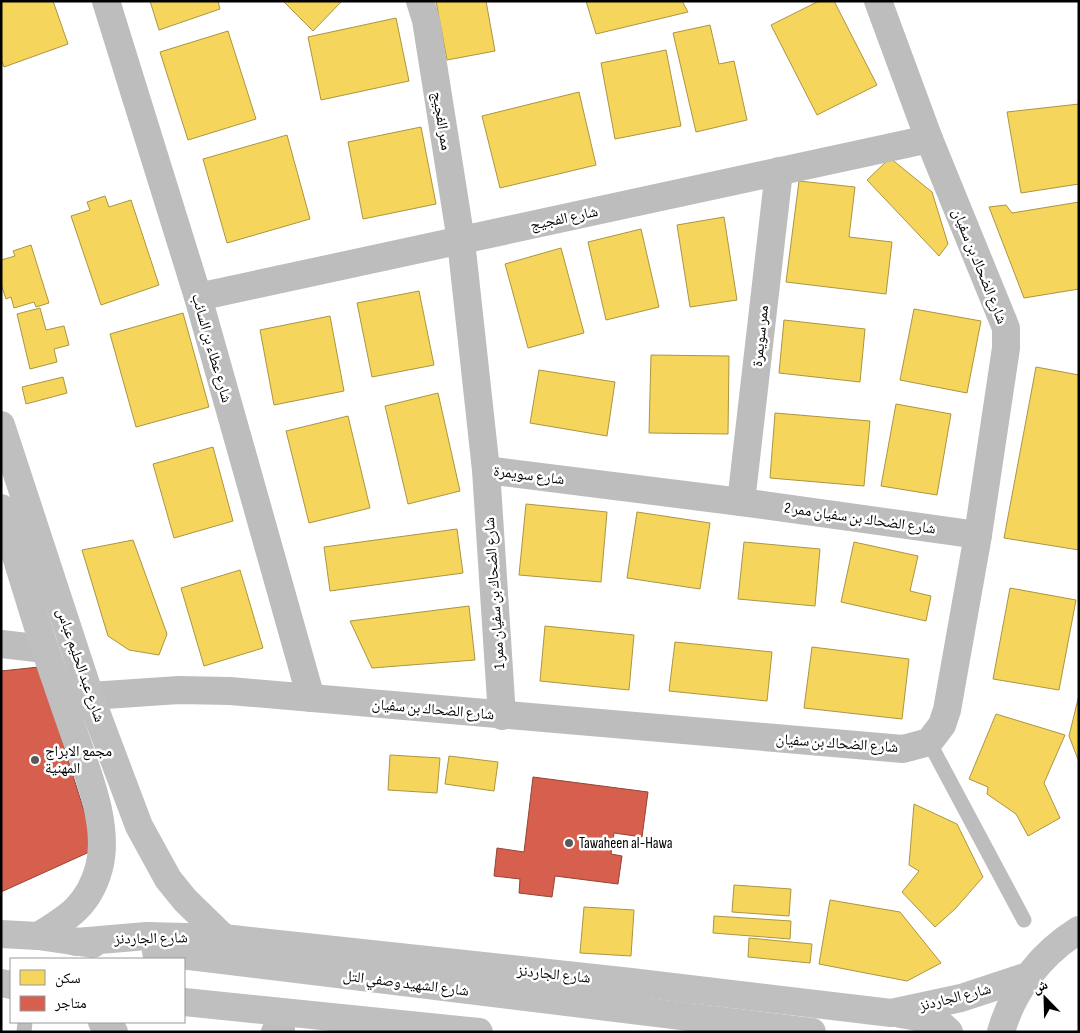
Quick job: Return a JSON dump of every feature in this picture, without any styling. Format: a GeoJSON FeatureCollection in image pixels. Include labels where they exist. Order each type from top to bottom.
{"type":"FeatureCollection","features":[{"type":"Feature","properties":{"kind":"street","name":"شارع عطاء بن السائب"},"geometry":{"type":"LineString","coordinates":[[106,1],[198,297],[311,698]]}},
{"type":"Feature","properties":{"kind":"street","name":"ممر الفجيج"},"geometry":{"type":"LineString","coordinates":[[420,1],[426,20],[461,241]]}},
{"type":"Feature","properties":{"kind":"street","name":"شارع الضحاك بن سفيان"},"geometry":{"type":"LineString","coordinates":[[90,696],[179,690],[230,692],[903,749],[929,742],[942,724],[947,710],[978,535],[1006,348],[1006,328],[929,139],[878,1]]}},
{"type":"Feature","properties":{"kind":"street","name":"شارع الفجيج"},"geometry":{"type":"LineString","coordinates":[[198,297],[929,139]]}},
{"type":"Feature","properties":{"kind":"street","name":"ممر سويمرة"},"geometry":{"type":"LineString","coordinates":[[741,502],[779,171]]}},
{"type":"Feature","properties":{"kind":"street","name":"شارع سويمرة"},"geometry":{"type":"LineString","coordinates":[[461,241],[486,470],[741,502]]}},
{"type":"Feature","properties":{"kind":"street","name":"شارع عبد الحليم عباس"},"geometry":{"type":"LineString","coordinates":[[1,425],[90,696],[139,826],[168,879],[185,900],[224,938]]}},
{"type":"Feature","properties":{"kind":"street","name":"شارع الضحاك بن سفيان ممر 1"},"geometry":{"type":"LineString","coordinates":[[486,470],[502,716]]}},
{"type":"Feature","properties":{"kind":"street","name":"شارع الضحاك بن سفيان ممر 2"},"geometry":{"type":"LineString","coordinates":[[741,502],[978,535]]}},
{"type":"Feature","properties":{"kind":"street","name":"شارع عبد الحليم عباس"},"geometry":{"type":"LineString","coordinates":[[1,508],[45,649],[94,795],[102,854],[91,891],[82,904],[67,918],[38,936]]}},
{"type":"Feature","properties":{"kind":"street"},"geometry":{"type":"LineString","coordinates":[[1,644],[45,649]]}},
{"type":"Feature","properties":{"kind":"street"},"geometry":{"type":"LineString","coordinates":[[1001,1032],[1014,998],[1028,976],[1053,948],[1079,930]]}},
{"type":"Feature","properties":{"kind":"street","name":"شارع الشهيد وصفي التل"},"geometry":{"type":"LineString","coordinates":[[1,934],[38,936],[812,1032]]}},
{"type":"Feature","properties":{"kind":"street","name":"شارع الجاردنز"},"geometry":{"type":"LineString","coordinates":[[76,942],[147,936],[224,938],[891,1012],[961,998],[1028,976]]}},
{"type":"Feature","properties":{"kind":"street"},"geometry":{"type":"LineString","coordinates":[[185,1002],[479,1032]]}},
{"type":"Feature","properties":{"kind":"street"},"geometry":{"type":"LineString","coordinates":[[891,1012],[919,1017],[943,1025],[949,1032]]}},
{"type":"Feature","properties":{"kind":"street"},"geometry":{"type":"LineString","coordinates":[[185,1020],[286,1031]]}},
{"type":"Feature","properties":{"kind":"street"},"geometry":{"type":"LineString","coordinates":[[103,1023],[114,1032]]}},
{"type":"Feature","properties":{"kind":"lane"},"geometry":{"type":"LineString","coordinates":[[929,742],[1024,920]]}},
{"type":"Feature","properties":{"kind":"building: سكن"},"geometry":{"type":"Polygon","coordinates":[[[1,1],[53,1],[68,44],[4,67],[1,59],[1,1]]]}},
{"type":"Feature","properties":{"kind":"building: سكن"},"geometry":{"type":"Polygon","coordinates":[[[150,1],[218,1],[220,9],[159,30],[150,1]]]}},
{"type":"Feature","properties":{"kind":"building: سكن"},"geometry":{"type":"Polygon","coordinates":[[[283,1],[342,1],[313,31],[283,1]]]}},
{"type":"Feature","properties":{"kind":"building: سكن"},"geometry":{"type":"Polygon","coordinates":[[[436,1],[486,1],[495,51],[447,60],[436,1]]]}},
{"type":"Feature","properties":{"kind":"building: سكن"},"geometry":{"type":"Polygon","coordinates":[[[586,1],[682,1],[688,12],[596,34],[586,1]]]}},
{"type":"Feature","properties":{"kind":"building: سكن"},"geometry":{"type":"Polygon","coordinates":[[[819,1],[834,1],[877,85],[817,115],[771,25],[819,1]]]}},
{"type":"Feature","properties":{"kind":"building: سكن"},"geometry":{"type":"Polygon","coordinates":[[[396,18],[409,81],[321,100],[308,37],[396,18]]]}},
{"type":"Feature","properties":{"kind":"building: سكن"},"geometry":{"type":"Polygon","coordinates":[[[710,25],[719,64],[734,61],[747,120],[696,132],[673,33],[710,25]]]}},
{"type":"Feature","properties":{"kind":"building: سكن"},"geometry":{"type":"Polygon","coordinates":[[[228,31],[256,119],[188,140],[160,52],[228,31]]]}},
{"type":"Feature","properties":{"kind":"building: سكن"},"geometry":{"type":"Polygon","coordinates":[[[666,50],[681,126],[615,139],[601,63],[666,50]]]}},
{"type":"Feature","properties":{"kind":"building: سكن"},"geometry":{"type":"Polygon","coordinates":[[[579,92],[596,165],[500,188],[482,116],[579,92]]]}},
{"type":"Feature","properties":{"kind":"building: سكن"},"geometry":{"type":"Polygon","coordinates":[[[1079,104],[1079,184],[1021,193],[1007,112],[1079,104]]]}},
{"type":"Feature","properties":{"kind":"building: سكن"},"geometry":{"type":"Polygon","coordinates":[[[421,127],[436,204],[363,219],[348,142],[421,127]]]}},
{"type":"Feature","properties":{"kind":"building: سكن"},"geometry":{"type":"Polygon","coordinates":[[[287,135],[310,219],[227,243],[203,159],[287,135]]]}},
{"type":"Feature","properties":{"kind":"building: سكن"},"geometry":{"type":"Polygon","coordinates":[[[890,158],[932,192],[948,244],[939,256],[867,180],[890,158]]]}},
{"type":"Feature","properties":{"kind":"building: سكن"},"geometry":{"type":"Polygon","coordinates":[[[799,181],[855,187],[849,237],[892,242],[886,294],[786,282],[799,181]]]}},
{"type":"Feature","properties":{"kind":"building: سكن"},"geometry":{"type":"Polygon","coordinates":[[[105,196],[109,207],[131,200],[159,285],[101,305],[71,216],[90,210],[87,202],[105,196]]]}},
{"type":"Feature","properties":{"kind":"building: سكن"},"geometry":{"type":"Polygon","coordinates":[[[1079,202],[1079,289],[1024,298],[989,207],[1006,205],[1012,213],[1079,202]]]}},
{"type":"Feature","properties":{"kind":"building: سكن"},"geometry":{"type":"Polygon","coordinates":[[[724,217],[737,300],[690,307],[677,225],[724,217]]]}},
{"type":"Feature","properties":{"kind":"building: سكن"},"geometry":{"type":"Polygon","coordinates":[[[641,229],[659,307],[606,320],[588,242],[641,229]]]}},
{"type":"Feature","properties":{"kind":"building: سكن"},"geometry":{"type":"Polygon","coordinates":[[[31,245],[49,303],[36,307],[34,302],[14,308],[11,297],[6,299],[1,284],[1,260],[15,256],[13,251],[31,245]]]}},
{"type":"Feature","properties":{"kind":"building: سكن"},"geometry":{"type":"Polygon","coordinates":[[[561,248],[584,333],[528,348],[505,264],[561,248]]]}},
{"type":"Feature","properties":{"kind":"building: سكن"},"geometry":{"type":"Polygon","coordinates":[[[419,291],[434,365],[372,377],[357,303],[419,291]]]}},
{"type":"Feature","properties":{"kind":"building: سكن"},"geometry":{"type":"Polygon","coordinates":[[[40,308],[46,330],[64,326],[69,345],[54,349],[57,362],[30,369],[17,314],[40,308]]]}},
{"type":"Feature","properties":{"kind":"building: سكن"},"geometry":{"type":"Polygon","coordinates":[[[914,309],[981,321],[967,393],[900,380],[914,309]]]}},
{"type":"Feature","properties":{"kind":"building: سكن"},"geometry":{"type":"Polygon","coordinates":[[[183,313],[209,407],[136,427],[110,334],[183,313]]]}},
{"type":"Feature","properties":{"kind":"building: سكن"},"geometry":{"type":"Polygon","coordinates":[[[330,316],[344,391],[274,405],[260,330],[330,316]]]}},
{"type":"Feature","properties":{"kind":"building: سكن"},"geometry":{"type":"Polygon","coordinates":[[[784,320],[865,329],[860,382],[779,373],[784,320]]]}},
{"type":"Feature","properties":{"kind":"building: سكن"},"geometry":{"type":"Polygon","coordinates":[[[651,355],[729,356],[728,434],[649,433],[651,355]]]}},
{"type":"Feature","properties":{"kind":"building: سكن"},"geometry":{"type":"Polygon","coordinates":[[[1036,367],[1079,375],[1079,550],[1004,538],[1036,367]]]}},
{"type":"Feature","properties":{"kind":"building: سكن"},"geometry":{"type":"Polygon","coordinates":[[[539,370],[615,382],[607,436],[530,423],[539,370]]]}},
{"type":"Feature","properties":{"kind":"building: سكن"},"geometry":{"type":"Polygon","coordinates":[[[63,377],[67,393],[26,404],[22,387],[63,377]]]}},
{"type":"Feature","properties":{"kind":"building: سكن"},"geometry":{"type":"Polygon","coordinates":[[[438,393],[460,491],[408,504],[385,406],[438,393]]]}},
{"type":"Feature","properties":{"kind":"building: سكن"},"geometry":{"type":"Polygon","coordinates":[[[896,404],[951,414],[937,495],[881,486],[896,404]]]}},
{"type":"Feature","properties":{"kind":"building: سكن"},"geometry":{"type":"Polygon","coordinates":[[[775,413],[870,421],[864,486],[770,478],[775,413]]]}},
{"type":"Feature","properties":{"kind":"building: سكن"},"geometry":{"type":"Polygon","coordinates":[[[348,416],[370,508],[309,523],[286,431],[348,416]]]}},
{"type":"Feature","properties":{"kind":"building: سكن"},"geometry":{"type":"Polygon","coordinates":[[[213,447],[233,521],[174,538],[153,464],[213,447]]]}},
{"type":"Feature","properties":{"kind":"building: سكن"},"geometry":{"type":"Polygon","coordinates":[[[526,504],[607,512],[601,582],[519,575],[526,504]]]}},
{"type":"Feature","properties":{"kind":"building: سكن"},"geometry":{"type":"Polygon","coordinates":[[[637,512],[710,523],[700,589],[627,578],[637,512]]]}},
{"type":"Feature","properties":{"kind":"building: سكن"},"geometry":{"type":"Polygon","coordinates":[[[457,529],[463,573],[330,591],[324,547],[457,529]]]}},
{"type":"Feature","properties":{"kind":"building: سكن"},"geometry":{"type":"Polygon","coordinates":[[[133,540],[167,634],[159,655],[129,650],[108,636],[82,550],[133,540]]]}},
{"type":"Feature","properties":{"kind":"building: سكن"},"geometry":{"type":"Polygon","coordinates":[[[744,542],[820,549],[815,606],[738,599],[744,542]]]}},
{"type":"Feature","properties":{"kind":"building: سكن"},"geometry":{"type":"Polygon","coordinates":[[[854,542],[918,556],[910,591],[931,596],[926,621],[841,602],[854,542]]]}},
{"type":"Feature","properties":{"kind":"building: سكن"},"geometry":{"type":"Polygon","coordinates":[[[240,570],[263,648],[204,666],[181,588],[240,570]]]}},
{"type":"Feature","properties":{"kind":"building: سكن"},"geometry":{"type":"Polygon","coordinates":[[[1010,588],[1076,600],[1059,690],[993,679],[1010,588]]]}},
{"type":"Feature","properties":{"kind":"building: سكن"},"geometry":{"type":"Polygon","coordinates":[[[469,606],[475,660],[372,668],[350,621],[469,606]]]}},
{"type":"Feature","properties":{"kind":"building: سكن"},"geometry":{"type":"Polygon","coordinates":[[[545,626],[634,635],[629,690],[540,681],[545,626]]]}},
{"type":"Feature","properties":{"kind":"building: سكن"},"geometry":{"type":"Polygon","coordinates":[[[675,642],[772,652],[767,701],[669,691],[675,642]]]}},
{"type":"Feature","properties":{"kind":"building: سكن"},"geometry":{"type":"Polygon","coordinates":[[[812,647],[909,659],[902,719],[804,708],[812,647]]]}},
{"type":"Feature","properties":{"kind":"building: سكن"},"geometry":{"type":"Polygon","coordinates":[[[1079,695],[1079,762],[1069,736],[1079,695]]]}},
{"type":"Feature","properties":{"kind":"building: سكن"},"geometry":{"type":"Polygon","coordinates":[[[996,714],[1065,735],[1044,783],[1060,818],[1028,836],[1016,814],[987,794],[988,787],[969,779],[996,714]]]}},
{"type":"Feature","properties":{"kind":"building: سكن"},"geometry":{"type":"Polygon","coordinates":[[[390,755],[440,758],[437,793],[388,790],[390,755]]]}},
{"type":"Feature","properties":{"kind":"building: سكن"},"geometry":{"type":"Polygon","coordinates":[[[449,756],[498,762],[494,791],[445,784],[449,756]]]}},
{"type":"Feature","properties":{"kind":"building: سكن"},"geometry":{"type":"Polygon","coordinates":[[[914,804],[957,824],[983,877],[955,909],[935,927],[902,892],[919,871],[909,865],[914,804]]]}},
{"type":"Feature","properties":{"kind":"building: سكن"},"geometry":{"type":"Polygon","coordinates":[[[734,885],[791,889],[789,916],[732,912],[734,885]]]}},
{"type":"Feature","properties":{"kind":"building: سكن"},"geometry":{"type":"Polygon","coordinates":[[[830,900],[900,912],[941,963],[907,981],[819,964],[830,900]]]}},
{"type":"Feature","properties":{"kind":"building: سكن"},"geometry":{"type":"Polygon","coordinates":[[[584,907],[634,910],[631,956],[580,953],[584,907]]]}},
{"type":"Feature","properties":{"kind":"building: سكن"},"geometry":{"type":"Polygon","coordinates":[[[714,916],[791,921],[790,939],[713,933],[714,916]]]}},
{"type":"Feature","properties":{"kind":"building: سكن"},"geometry":{"type":"Polygon","coordinates":[[[749,938],[812,944],[810,963],[748,957],[749,938]]]}},
{"type":"Feature","properties":{"kind":"building: متاجر","name":"مجمع الابراج المهنية"},"geometry":{"type":"Polygon","coordinates":[[[39,667],[96,849],[1,892],[1,671],[39,667]]]}},
{"type":"Feature","properties":{"kind":"building: متاجر","name":"Tawaheen al-Hawa"},"geometry":{"type":"Polygon","coordinates":[[[533,777],[648,792],[642,837],[614,833],[611,854],[622,856],[618,884],[555,876],[552,897],[519,893],[520,879],[494,876],[497,848],[524,852],[533,777]]]}},
{"type":"Feature","properties":{"kind":"place","name":"مجمع الابراج المهنية"},"geometry":{"type":"Point","coordinates":[35,760]}},
{"type":"Feature","properties":{"kind":"place","name":"Tawaheen al-Hawa"},"geometry":{"type":"Point","coordinates":[569,843]}}]}
